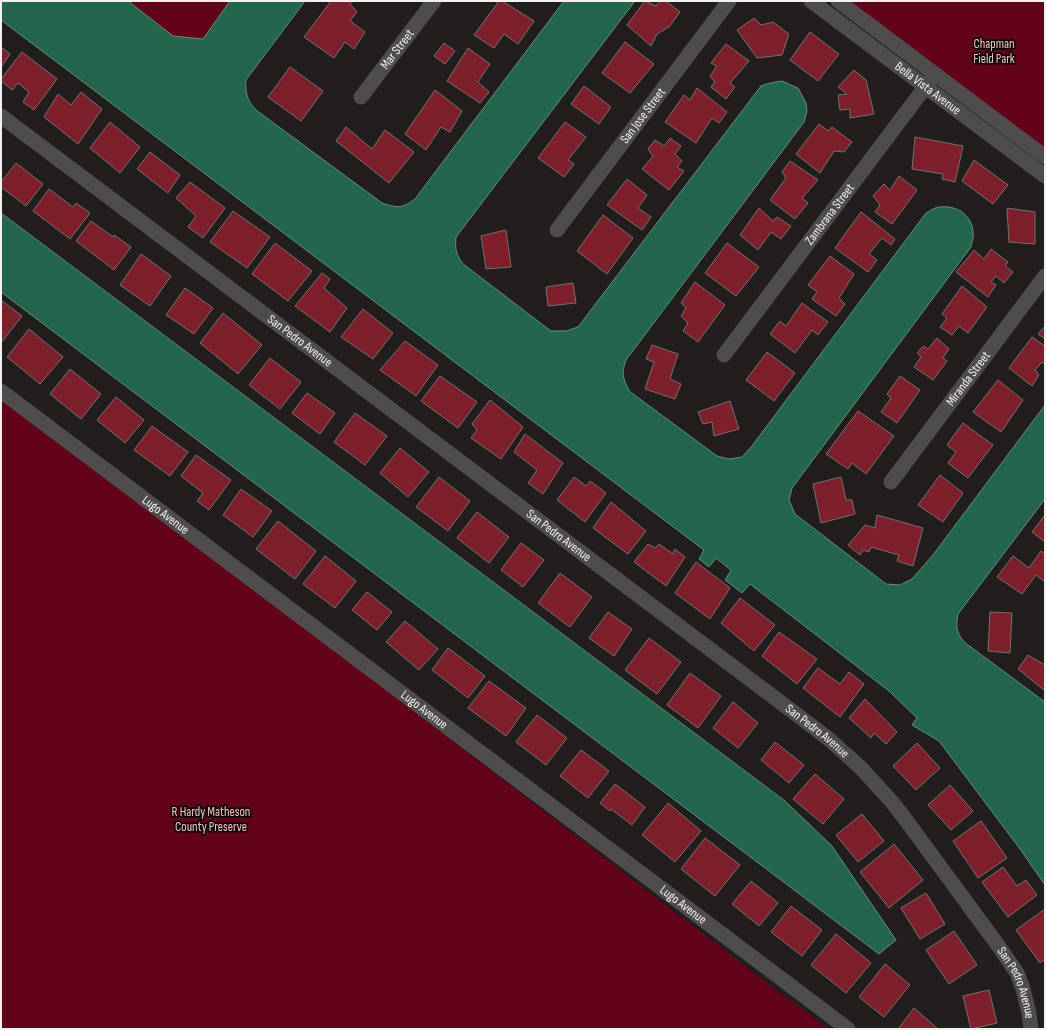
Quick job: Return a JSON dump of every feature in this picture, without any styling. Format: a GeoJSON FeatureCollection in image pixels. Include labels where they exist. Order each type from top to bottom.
{"type":"FeatureCollection","features":[{"type":"Feature","properties":{"kind":"street","name":"Mar Street"},"geometry":{"type":"LineString","coordinates":[[361,97],[434,1]]}},
{"type":"Feature","properties":{"kind":"street","name":"San Jose Street"},"geometry":{"type":"LineString","coordinates":[[557,230],[729,1]]}},
{"type":"Feature","properties":{"kind":"street","name":"Bella Vista Avenue"},"geometry":{"type":"LineString","coordinates":[[812,1],[1045,176]]}},
{"type":"Feature","properties":{"kind":"street","name":"Bella Vista Avenue"},"geometry":{"type":"LineString","coordinates":[[838,1],[1045,157]]}},
{"type":"Feature","properties":{"kind":"street","name":"Zambrana Street"},"geometry":{"type":"LineString","coordinates":[[724,355],[935,74]]}},
{"type":"Feature","properties":{"kind":"street","name":"San Pedro Avenue"},"geometry":{"type":"LineString","coordinates":[[1,116],[800,717],[848,756],[870,778],[903,816],[1004,953],[1021,981],[1031,1029]]}},
{"type":"Feature","properties":{"kind":"street","name":"Miranda Street"},"geometry":{"type":"LineString","coordinates":[[891,482],[1045,276]]}},
{"type":"Feature","properties":{"kind":"street","name":"Lugo Avenue"},"geometry":{"type":"LineString","coordinates":[[1,391],[848,1029]]}},
{"type":"Feature","properties":{"kind":"green space"},"geometry":{"type":"Polygon","coordinates":[[[128,1],[230,1],[203,39],[173,36],[128,1]]]}},
{"type":"Feature","properties":{"kind":"green space","name":"Chapman Field Park"},"geometry":{"type":"Polygon","coordinates":[[[845,1],[1045,1],[1045,154],[845,1]]]}},
{"type":"Feature","properties":{"kind":"green space","name":"R Hardy Matheson County Preserve"},"geometry":{"type":"Polygon","coordinates":[[[1,393],[759,977],[829,1029],[1,1029],[1,393]]]}},
{"type":"Feature","properties":{"kind":"shaded area"},"geometry":{"type":"Polygon","coordinates":[[[1,1],[128,1],[173,36],[203,39],[230,1],[305,1],[246,80],[246,92],[249,100],[256,110],[382,203],[399,207],[406,205],[415,199],[564,1],[635,1],[456,237],[456,252],[463,264],[551,331],[566,331],[578,327],[761,86],[782,81],[798,88],[806,103],[807,111],[804,122],[626,360],[623,373],[629,391],[717,456],[729,459],[742,457],[752,446],[926,213],[936,208],[947,207],[959,210],[964,214],[968,218],[973,231],[971,247],[792,488],[789,500],[795,514],[886,584],[900,585],[912,579],[933,555],[1045,405],[1045,499],[958,614],[957,625],[959,635],[964,642],[1045,702],[1045,885],[1020,849],[939,741],[912,725],[917,718],[889,691],[750,584],[742,593],[725,580],[731,570],[716,558],[709,567],[699,559],[704,550],[1,20],[1,1]]]}},
{"type":"Feature","properties":{"kind":"shaded area"},"geometry":{"type":"Polygon","coordinates":[[[1,213],[785,801],[832,846],[896,940],[879,954],[1,292],[1,213]]]}},
{"type":"Feature","properties":{"kind":"building"},"geometry":{"type":"Polygon","coordinates":[[[331,1],[352,1],[350,4],[357,12],[350,21],[365,32],[354,49],[345,42],[334,58],[304,37],[331,1]]]}},
{"type":"Feature","properties":{"kind":"building"},"geometry":{"type":"Polygon","coordinates":[[[499,1],[502,1],[534,21],[518,44],[504,34],[494,48],[474,35],[499,1]]]}},
{"type":"Feature","properties":{"kind":"building"},"geometry":{"type":"Polygon","coordinates":[[[645,1],[656,6],[660,1],[666,1],[680,12],[669,27],[657,34],[651,46],[627,25],[645,1]]]}},
{"type":"Feature","properties":{"kind":"building"},"geometry":{"type":"Polygon","coordinates":[[[754,18],[761,25],[773,22],[789,34],[782,55],[757,58],[737,30],[754,18]]]}},
{"type":"Feature","properties":{"kind":"building"},"geometry":{"type":"Polygon","coordinates":[[[810,32],[839,54],[818,81],[790,60],[810,32]]]}},
{"type":"Feature","properties":{"kind":"building"},"geometry":{"type":"Polygon","coordinates":[[[625,42],[654,64],[630,93],[602,73],[625,42]]]}},
{"type":"Feature","properties":{"kind":"building"},"geometry":{"type":"Polygon","coordinates":[[[444,43],[455,51],[445,64],[434,56],[444,43]]]}},
{"type":"Feature","properties":{"kind":"building"},"geometry":{"type":"Polygon","coordinates":[[[726,44],[749,61],[730,83],[735,87],[726,99],[711,87],[715,82],[710,76],[717,66],[711,63],[726,44]]]}},
{"type":"Feature","properties":{"kind":"building"},"geometry":{"type":"Polygon","coordinates":[[[1,47],[10,54],[2,66],[1,66],[1,47]]]}},
{"type":"Feature","properties":{"kind":"building"},"geometry":{"type":"Polygon","coordinates":[[[468,48],[490,64],[478,82],[489,92],[480,103],[447,81],[468,48]]]}},
{"type":"Feature","properties":{"kind":"building"},"geometry":{"type":"Polygon","coordinates":[[[22,52],[57,79],[34,110],[23,102],[29,92],[18,83],[12,90],[1,81],[22,52]]]}},
{"type":"Feature","properties":{"kind":"building"},"geometry":{"type":"Polygon","coordinates":[[[290,67],[323,91],[301,121],[268,97],[290,67]]]}},
{"type":"Feature","properties":{"kind":"building"},"geometry":{"type":"Polygon","coordinates":[[[854,70],[866,80],[874,114],[850,118],[850,109],[840,110],[838,95],[847,94],[838,87],[854,70]]]}},
{"type":"Feature","properties":{"kind":"building"},"geometry":{"type":"Polygon","coordinates":[[[584,86],[611,107],[599,124],[571,104],[584,86]]]}},
{"type":"Feature","properties":{"kind":"building"},"geometry":{"type":"Polygon","coordinates":[[[697,88],[727,112],[719,123],[712,118],[696,143],[665,122],[684,95],[690,100],[697,88]]]}},
{"type":"Feature","properties":{"kind":"building"},"geometry":{"type":"Polygon","coordinates":[[[435,90],[462,111],[450,132],[441,127],[426,150],[405,134],[435,90]]]}},
{"type":"Feature","properties":{"kind":"building"},"geometry":{"type":"Polygon","coordinates":[[[81,92],[102,109],[78,144],[44,117],[58,94],[71,105],[81,92]]]}},
{"type":"Feature","properties":{"kind":"building"},"geometry":{"type":"Polygon","coordinates":[[[110,122],[140,147],[120,173],[90,148],[110,122]]]}},
{"type":"Feature","properties":{"kind":"building"},"geometry":{"type":"Polygon","coordinates":[[[565,122],[586,137],[568,160],[574,164],[564,177],[538,158],[565,122]]]}},
{"type":"Feature","properties":{"kind":"building"},"geometry":{"type":"Polygon","coordinates":[[[819,124],[828,131],[832,127],[852,142],[844,152],[834,151],[820,173],[796,154],[819,124]]]}},
{"type":"Feature","properties":{"kind":"building"},"geometry":{"type":"Polygon","coordinates":[[[346,127],[372,149],[385,130],[414,152],[389,183],[336,141],[346,127]]]}},
{"type":"Feature","properties":{"kind":"building"},"geometry":{"type":"Polygon","coordinates":[[[915,137],[963,146],[955,182],[942,179],[943,174],[912,169],[915,137]]]}},
{"type":"Feature","properties":{"kind":"building"},"geometry":{"type":"Polygon","coordinates":[[[670,138],[681,146],[675,154],[682,161],[677,167],[684,171],[669,190],[642,169],[653,156],[648,149],[655,140],[664,146],[670,138]]]}},
{"type":"Feature","properties":{"kind":"building"},"geometry":{"type":"Polygon","coordinates":[[[150,152],[180,175],[168,193],[137,169],[150,152]]]}},
{"type":"Feature","properties":{"kind":"building"},"geometry":{"type":"Polygon","coordinates":[[[974,160],[1008,185],[993,204],[962,181],[974,160]]]}},
{"type":"Feature","properties":{"kind":"building"},"geometry":{"type":"Polygon","coordinates":[[[790,161],[818,180],[802,198],[808,203],[795,219],[770,200],[786,178],[782,172],[790,161]]]}},
{"type":"Feature","properties":{"kind":"building"},"geometry":{"type":"Polygon","coordinates":[[[16,163],[43,184],[26,206],[1,187],[1,182],[16,163]]]}},
{"type":"Feature","properties":{"kind":"building"},"geometry":{"type":"Polygon","coordinates":[[[899,176],[917,190],[892,224],[875,212],[880,205],[873,196],[884,184],[890,190],[899,176]]]}},
{"type":"Feature","properties":{"kind":"building"},"geometry":{"type":"Polygon","coordinates":[[[627,179],[647,195],[638,208],[651,217],[642,230],[607,205],[627,179]]]}},
{"type":"Feature","properties":{"kind":"building"},"geometry":{"type":"Polygon","coordinates":[[[190,182],[225,208],[203,238],[188,227],[196,216],[176,198],[190,182]]]}},
{"type":"Feature","properties":{"kind":"building"},"geometry":{"type":"Polygon","coordinates":[[[49,189],[73,207],[76,203],[90,213],[70,239],[33,211],[49,189]]]}},
{"type":"Feature","properties":{"kind":"building"},"geometry":{"type":"Polygon","coordinates":[[[759,208],[773,221],[777,217],[791,226],[781,239],[771,232],[758,250],[740,235],[759,208]]]}},
{"type":"Feature","properties":{"kind":"building"},"geometry":{"type":"Polygon","coordinates":[[[1007,208],[1035,212],[1035,244],[1009,242],[1007,208]]]}},
{"type":"Feature","properties":{"kind":"building"},"geometry":{"type":"Polygon","coordinates":[[[233,211],[270,237],[247,268],[210,242],[233,211]]]}},
{"type":"Feature","properties":{"kind":"building"},"geometry":{"type":"Polygon","coordinates":[[[861,212],[895,239],[891,245],[882,238],[869,254],[877,260],[868,272],[835,248],[861,212]]]}},
{"type":"Feature","properties":{"kind":"building"},"geometry":{"type":"Polygon","coordinates":[[[603,215],[633,238],[607,274],[577,251],[603,215]]]}},
{"type":"Feature","properties":{"kind":"building"},"geometry":{"type":"Polygon","coordinates":[[[91,221],[113,237],[114,235],[131,247],[114,270],[76,241],[91,221]]]}},
{"type":"Feature","properties":{"kind":"building"},"geometry":{"type":"Polygon","coordinates":[[[506,230],[511,267],[486,269],[481,236],[506,230]]]}},
{"type":"Feature","properties":{"kind":"building"},"geometry":{"type":"Polygon","coordinates":[[[275,243],[312,271],[288,301],[252,274],[275,243]]]}},
{"type":"Feature","properties":{"kind":"building"},"geometry":{"type":"Polygon","coordinates":[[[727,243],[759,267],[736,296],[705,273],[727,243]]]}},
{"type":"Feature","properties":{"kind":"building"},"geometry":{"type":"Polygon","coordinates":[[[991,249],[1008,262],[1005,266],[1013,272],[1004,283],[996,276],[991,282],[996,285],[988,297],[956,272],[974,250],[984,259],[991,249]]]}},
{"type":"Feature","properties":{"kind":"building"},"geometry":{"type":"Polygon","coordinates":[[[141,254],[171,276],[150,306],[120,285],[141,254]]]}},
{"type":"Feature","properties":{"kind":"building"},"geometry":{"type":"Polygon","coordinates":[[[830,256],[854,274],[839,298],[845,304],[836,316],[812,299],[817,292],[808,285],[830,256]]]}},
{"type":"Feature","properties":{"kind":"building"},"geometry":{"type":"Polygon","coordinates":[[[322,273],[330,279],[324,288],[347,308],[330,332],[295,306],[322,273]]]}},
{"type":"Feature","properties":{"kind":"building"},"geometry":{"type":"Polygon","coordinates":[[[695,282],[725,305],[698,342],[683,331],[688,323],[681,316],[686,308],[681,303],[695,282]]]}},
{"type":"Feature","properties":{"kind":"building"},"geometry":{"type":"Polygon","coordinates":[[[573,283],[576,303],[548,306],[546,287],[573,283]]]}},
{"type":"Feature","properties":{"kind":"building"},"geometry":{"type":"Polygon","coordinates":[[[962,286],[987,307],[968,333],[959,326],[952,335],[940,327],[947,318],[942,314],[962,286]]]}},
{"type":"Feature","properties":{"kind":"building"},"geometry":{"type":"Polygon","coordinates":[[[185,288],[213,308],[194,334],[166,315],[185,288]]]}},
{"type":"Feature","properties":{"kind":"building"},"geometry":{"type":"Polygon","coordinates":[[[1,300],[22,316],[1,343],[1,300]]]}},
{"type":"Feature","properties":{"kind":"building"},"geometry":{"type":"Polygon","coordinates":[[[802,303],[828,322],[818,335],[812,330],[795,353],[770,334],[780,321],[786,326],[802,303]]]}},
{"type":"Feature","properties":{"kind":"building"},"geometry":{"type":"Polygon","coordinates":[[[363,309],[393,333],[373,359],[341,337],[363,309]]]}},
{"type":"Feature","properties":{"kind":"building"},"geometry":{"type":"Polygon","coordinates":[[[223,313],[262,345],[238,374],[200,343],[223,313]]]}},
{"type":"Feature","properties":{"kind":"building"},"geometry":{"type":"Polygon","coordinates":[[[1045,326],[1045,339],[1038,334],[1045,326]]]}},
{"type":"Feature","properties":{"kind":"building"},"geometry":{"type":"Polygon","coordinates":[[[29,329],[63,357],[40,384],[7,357],[29,329]]]}},
{"type":"Feature","properties":{"kind":"building"},"geometry":{"type":"Polygon","coordinates":[[[1032,337],[1045,346],[1045,364],[1042,362],[1035,370],[1039,375],[1032,386],[1009,368],[1032,337]]]}},
{"type":"Feature","properties":{"kind":"building"},"geometry":{"type":"Polygon","coordinates":[[[937,338],[949,349],[943,358],[947,361],[933,380],[914,367],[921,357],[917,353],[923,346],[928,349],[937,338]]]}},
{"type":"Feature","properties":{"kind":"building"},"geometry":{"type":"Polygon","coordinates":[[[405,341],[438,365],[416,396],[380,370],[405,341]]]}},
{"type":"Feature","properties":{"kind":"building"},"geometry":{"type":"Polygon","coordinates":[[[652,345],[678,354],[670,379],[681,384],[675,399],[645,389],[654,362],[646,359],[652,345]]]}},
{"type":"Feature","properties":{"kind":"building"},"geometry":{"type":"Polygon","coordinates":[[[767,352],[795,373],[774,401],[746,380],[767,352]]]}},
{"type":"Feature","properties":{"kind":"building"},"geometry":{"type":"Polygon","coordinates":[[[270,358],[301,382],[280,409],[249,385],[270,358]]]}},
{"type":"Feature","properties":{"kind":"building"},"geometry":{"type":"Polygon","coordinates":[[[70,369],[101,394],[81,419],[50,394],[70,369]]]}},
{"type":"Feature","properties":{"kind":"building"},"geometry":{"type":"Polygon","coordinates":[[[440,376],[477,402],[458,428],[421,401],[440,376]]]}},
{"type":"Feature","properties":{"kind":"building"},"geometry":{"type":"Polygon","coordinates":[[[900,376],[920,390],[897,423],[881,412],[891,398],[887,394],[900,376]]]}},
{"type":"Feature","properties":{"kind":"building"},"geometry":{"type":"Polygon","coordinates":[[[998,380],[1023,400],[1001,432],[973,412],[998,380]]]}},
{"type":"Feature","properties":{"kind":"building"},"geometry":{"type":"Polygon","coordinates":[[[307,393],[335,413],[320,434],[292,413],[307,393]]]}},
{"type":"Feature","properties":{"kind":"building"},"geometry":{"type":"Polygon","coordinates":[[[116,397],[144,420],[125,443],[97,420],[116,397]]]}},
{"type":"Feature","properties":{"kind":"building"},"geometry":{"type":"Polygon","coordinates":[[[490,400],[523,427],[501,459],[471,438],[477,430],[472,424],[490,400]]]}},
{"type":"Feature","properties":{"kind":"building"},"geometry":{"type":"Polygon","coordinates":[[[730,401],[739,429],[714,436],[712,422],[703,424],[698,412],[730,401]]]}},
{"type":"Feature","properties":{"kind":"building"},"geometry":{"type":"Polygon","coordinates":[[[858,411],[894,436],[866,474],[852,463],[848,469],[826,454],[858,411]]]}},
{"type":"Feature","properties":{"kind":"building"},"geometry":{"type":"Polygon","coordinates":[[[355,413],[387,436],[365,465],[334,442],[355,413]]]}},
{"type":"Feature","properties":{"kind":"building"},"geometry":{"type":"Polygon","coordinates":[[[963,423],[993,445],[968,478],[948,463],[956,452],[947,445],[963,423]]]}},
{"type":"Feature","properties":{"kind":"building"},"geometry":{"type":"Polygon","coordinates":[[[152,426],[188,452],[170,476],[134,450],[152,426]]]}},
{"type":"Feature","properties":{"kind":"building"},"geometry":{"type":"Polygon","coordinates":[[[525,434],[563,463],[543,494],[528,483],[537,470],[514,452],[525,434]]]}},
{"type":"Feature","properties":{"kind":"building"},"geometry":{"type":"Polygon","coordinates":[[[400,448],[429,472],[408,497],[380,473],[400,448]]]}},
{"type":"Feature","properties":{"kind":"building"},"geometry":{"type":"Polygon","coordinates":[[[196,455],[231,480],[209,510],[197,501],[203,493],[181,476],[196,455]]]}},
{"type":"Feature","properties":{"kind":"building"},"geometry":{"type":"Polygon","coordinates":[[[940,475],[963,493],[943,522],[918,505],[940,475]]]}},
{"type":"Feature","properties":{"kind":"building"},"geometry":{"type":"Polygon","coordinates":[[[439,477],[470,501],[448,531],[416,507],[439,477]]]}},
{"type":"Feature","properties":{"kind":"building"},"geometry":{"type":"Polygon","coordinates":[[[574,477],[586,486],[590,481],[606,493],[585,522],[557,500],[574,477]]]}},
{"type":"Feature","properties":{"kind":"building"},"geometry":{"type":"Polygon","coordinates":[[[841,477],[846,500],[852,500],[855,514],[821,523],[813,484],[841,477]]]}},
{"type":"Feature","properties":{"kind":"building"},"geometry":{"type":"Polygon","coordinates":[[[241,489],[272,511],[253,537],[223,515],[241,489]]]}},
{"type":"Feature","properties":{"kind":"building"},"geometry":{"type":"Polygon","coordinates":[[[611,502],[646,531],[628,554],[593,528],[611,502]]]}},
{"type":"Feature","properties":{"kind":"building"},"geometry":{"type":"Polygon","coordinates":[[[477,512],[509,537],[489,563],[457,538],[477,512]]]}},
{"type":"Feature","properties":{"kind":"building"},"geometry":{"type":"Polygon","coordinates":[[[877,515],[923,528],[913,566],[897,561],[899,555],[871,547],[869,552],[863,550],[860,555],[848,545],[865,525],[875,528],[877,515]]]}},
{"type":"Feature","properties":{"kind":"building"},"geometry":{"type":"Polygon","coordinates":[[[1045,515],[1045,542],[1032,532],[1045,515]]]}},
{"type":"Feature","properties":{"kind":"building"},"geometry":{"type":"Polygon","coordinates":[[[278,521],[316,551],[295,579],[256,549],[278,521]]]}},
{"type":"Feature","properties":{"kind":"building"},"geometry":{"type":"Polygon","coordinates":[[[521,543],[544,560],[523,587],[501,570],[521,543]]]}},
{"type":"Feature","properties":{"kind":"building"},"geometry":{"type":"Polygon","coordinates":[[[648,544],[655,548],[659,544],[673,554],[675,549],[685,557],[666,586],[634,562],[648,544]]]}},
{"type":"Feature","properties":{"kind":"building"},"geometry":{"type":"Polygon","coordinates":[[[1041,551],[1045,554],[1045,582],[1036,575],[1022,594],[997,577],[1013,556],[1029,568],[1041,551]]]}},
{"type":"Feature","properties":{"kind":"building"},"geometry":{"type":"Polygon","coordinates":[[[325,556],[356,581],[335,608],[303,584],[325,556]]]}},
{"type":"Feature","properties":{"kind":"building"},"geometry":{"type":"Polygon","coordinates":[[[696,562],[730,588],[710,619],[675,593],[696,562]]]}},
{"type":"Feature","properties":{"kind":"building"},"geometry":{"type":"Polygon","coordinates":[[[560,573],[592,597],[570,627],[538,603],[560,573]]]}},
{"type":"Feature","properties":{"kind":"building"},"geometry":{"type":"Polygon","coordinates":[[[367,592],[392,612],[377,630],[352,610],[367,592]]]}},
{"type":"Feature","properties":{"kind":"building"},"geometry":{"type":"Polygon","coordinates":[[[740,598],[775,625],[754,651],[721,623],[740,598]]]}},
{"type":"Feature","properties":{"kind":"building"},"geometry":{"type":"Polygon","coordinates":[[[608,612],[632,629],[614,656],[589,638],[608,612]]]}},
{"type":"Feature","properties":{"kind":"building"},"geometry":{"type":"Polygon","coordinates":[[[990,612],[1012,613],[1010,653],[988,651],[990,612]]]}},
{"type":"Feature","properties":{"kind":"building"},"geometry":{"type":"Polygon","coordinates":[[[405,621],[438,649],[419,670],[386,642],[405,621]]]}},
{"type":"Feature","properties":{"kind":"building"},"geometry":{"type":"Polygon","coordinates":[[[779,632],[817,659],[797,684],[762,656],[779,632]]]}},
{"type":"Feature","properties":{"kind":"building"},"geometry":{"type":"Polygon","coordinates":[[[649,638],[681,662],[657,694],[625,670],[649,638]]]}},
{"type":"Feature","properties":{"kind":"building"},"geometry":{"type":"Polygon","coordinates":[[[448,648],[485,676],[468,698],[432,670],[448,648]]]}},
{"type":"Feature","properties":{"kind":"building"},"geometry":{"type":"Polygon","coordinates":[[[1028,655],[1045,664],[1045,690],[1018,669],[1028,655]]]}},
{"type":"Feature","properties":{"kind":"building"},"geometry":{"type":"Polygon","coordinates":[[[818,668],[840,684],[849,672],[864,684],[840,717],[803,688],[818,668]]]}},
{"type":"Feature","properties":{"kind":"building"},"geometry":{"type":"Polygon","coordinates":[[[690,673],[721,696],[698,728],[667,705],[690,673]]]}},
{"type":"Feature","properties":{"kind":"building"},"geometry":{"type":"Polygon","coordinates":[[[489,681],[526,708],[506,736],[468,708],[489,681]]]}},
{"type":"Feature","properties":{"kind":"building"},"geometry":{"type":"Polygon","coordinates":[[[865,699],[897,732],[886,744],[874,733],[871,738],[849,718],[865,699]]]}},
{"type":"Feature","properties":{"kind":"building"},"geometry":{"type":"Polygon","coordinates":[[[733,702],[758,723],[738,748],[713,728],[733,702]]]}},
{"type":"Feature","properties":{"kind":"building"},"geometry":{"type":"Polygon","coordinates":[[[537,715],[567,738],[546,765],[516,742],[537,715]]]}},
{"type":"Feature","properties":{"kind":"building"},"geometry":{"type":"Polygon","coordinates":[[[775,742],[804,765],[789,783],[761,760],[775,742]]]}},
{"type":"Feature","properties":{"kind":"building"},"geometry":{"type":"Polygon","coordinates":[[[917,743],[940,768],[916,790],[893,766],[917,743]]]}},
{"type":"Feature","properties":{"kind":"building"},"geometry":{"type":"Polygon","coordinates":[[[581,750],[609,771],[588,798],[560,776],[581,750]]]}},
{"type":"Feature","properties":{"kind":"building"},"geometry":{"type":"Polygon","coordinates":[[[815,774],[844,799],[823,824],[793,799],[815,774]]]}},
{"type":"Feature","properties":{"kind":"building"},"geometry":{"type":"Polygon","coordinates":[[[615,784],[645,807],[632,825],[611,809],[610,811],[600,803],[615,784]]]}},
{"type":"Feature","properties":{"kind":"building"},"geometry":{"type":"Polygon","coordinates":[[[950,785],[973,811],[951,830],[928,805],[950,785]]]}},
{"type":"Feature","properties":{"kind":"building"},"geometry":{"type":"Polygon","coordinates":[[[668,803],[701,831],[675,862],[642,835],[668,803]]]}},
{"type":"Feature","properties":{"kind":"building"},"geometry":{"type":"Polygon","coordinates":[[[862,814],[884,841],[858,862],[836,835],[862,814]]]}},
{"type":"Feature","properties":{"kind":"building"},"geometry":{"type":"Polygon","coordinates":[[[981,821],[1007,858],[978,878],[953,841],[981,821]]]}},
{"type":"Feature","properties":{"kind":"building"},"geometry":{"type":"Polygon","coordinates":[[[705,838],[740,865],[715,896],[681,869],[705,838]]]}},
{"type":"Feature","properties":{"kind":"building"},"geometry":{"type":"Polygon","coordinates":[[[894,844],[923,880],[889,908],[860,872],[894,844]]]}},
{"type":"Feature","properties":{"kind":"building"},"geometry":{"type":"Polygon","coordinates":[[[1003,867],[1017,886],[1026,880],[1037,895],[1008,917],[982,882],[1003,867]]]}},
{"type":"Feature","properties":{"kind":"building"},"geometry":{"type":"Polygon","coordinates":[[[751,881],[778,903],[759,926],[732,904],[751,881]]]}},
{"type":"Feature","properties":{"kind":"building"},"geometry":{"type":"Polygon","coordinates":[[[926,893],[945,924],[920,939],[901,908],[926,893]]]}},
{"type":"Feature","properties":{"kind":"building"},"geometry":{"type":"Polygon","coordinates":[[[791,906],[822,930],[802,956],[771,932],[791,906]]]}},
{"type":"Feature","properties":{"kind":"building"},"geometry":{"type":"Polygon","coordinates":[[[1045,909],[1045,959],[1040,963],[1016,930],[1045,909]]]}},
{"type":"Feature","properties":{"kind":"building"},"geometry":{"type":"Polygon","coordinates":[[[954,931],[977,965],[949,984],[926,950],[954,931]]]}},
{"type":"Feature","properties":{"kind":"building"},"geometry":{"type":"Polygon","coordinates":[[[836,934],[871,963],[846,993],[811,965],[836,934]]]}},
{"type":"Feature","properties":{"kind":"building"},"geometry":{"type":"Polygon","coordinates":[[[885,964],[910,985],[884,1017],[859,997],[885,964]]]}},
{"type":"Feature","properties":{"kind":"building"},"geometry":{"type":"Polygon","coordinates":[[[989,990],[997,1023],[971,1029],[963,996],[989,990]]]}},
{"type":"Feature","properties":{"kind":"building"},"geometry":{"type":"Polygon","coordinates":[[[914,1008],[938,1029],[898,1029],[914,1008]]]}}]}
